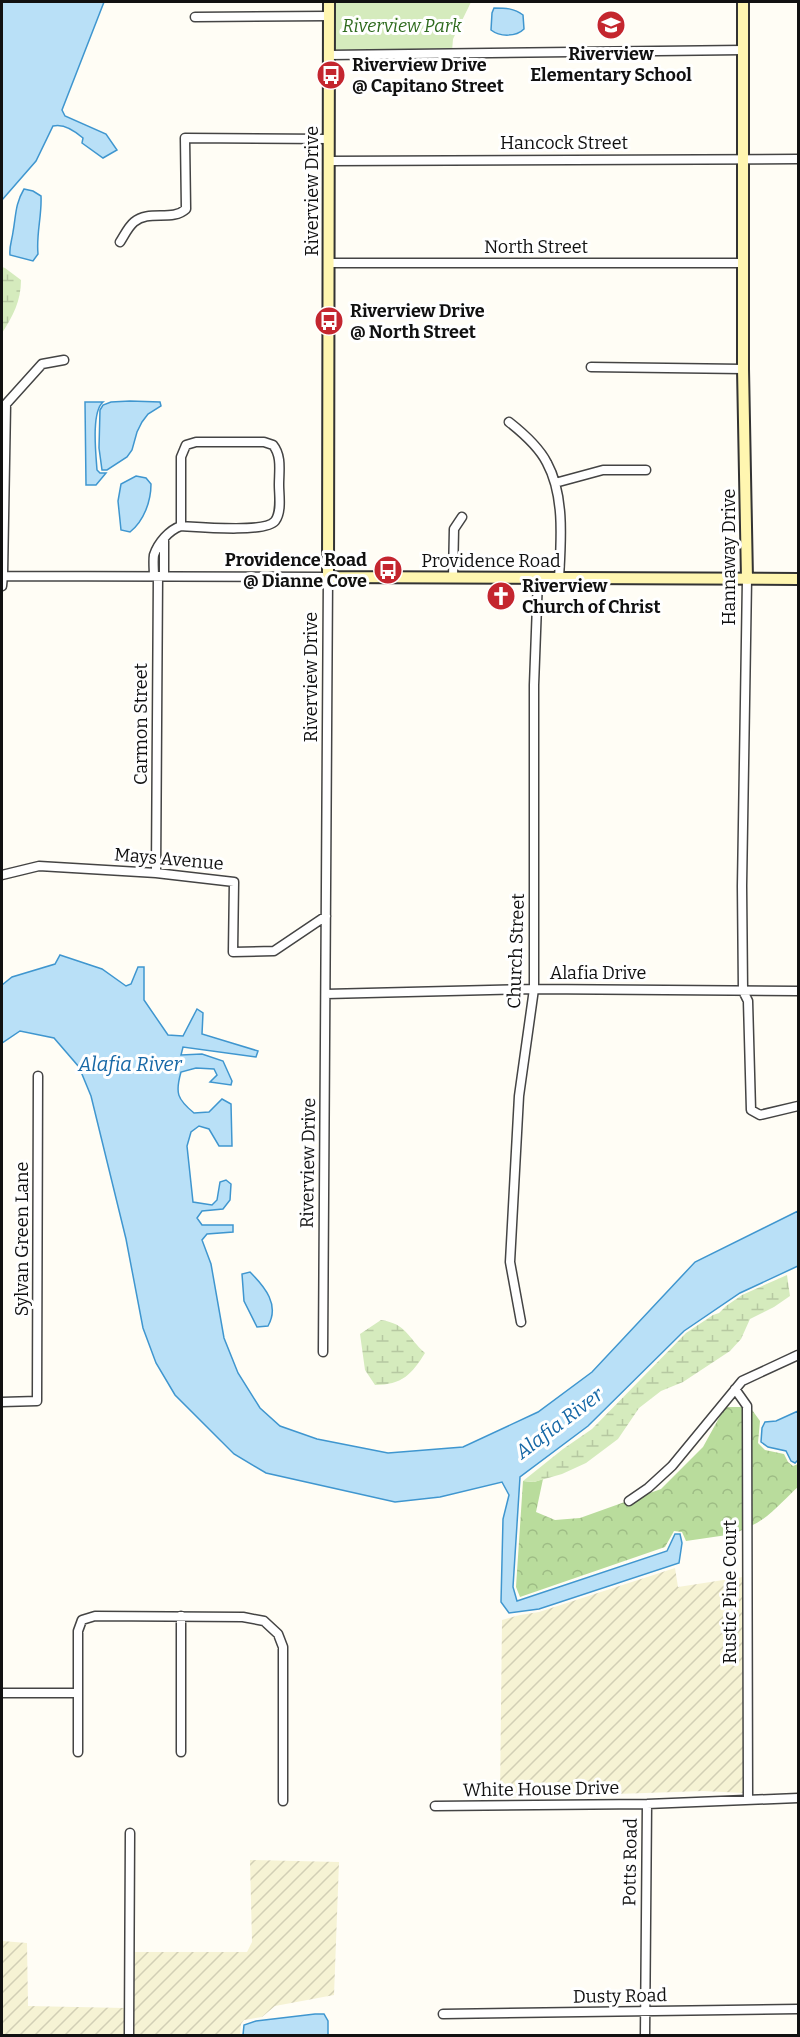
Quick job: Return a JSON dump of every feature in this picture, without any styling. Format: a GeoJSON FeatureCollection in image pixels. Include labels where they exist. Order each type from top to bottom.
{"type":"FeatureCollection","features":[{"type":"Feature","properties":{"kind":"street","name":"Riverview Drive"},"geometry":{"type":"LineString","coordinates":[[322,1352],[326,994],[329,2]]}},
{"type":"Feature","properties":{"kind":"street","name":"Hannaway Drive"},"geometry":{"type":"LineString","coordinates":[[743,2],[743,263],[747,579],[742,886],[743,991],[748,1001],[751,1110],[760,1115],[798,1106]]}},
{"type":"Feature","properties":{"kind":"street"},"geometry":{"type":"LineString","coordinates":[[195,17],[329,16]]}},
{"type":"Feature","properties":{"kind":"street"},"geometry":{"type":"LineString","coordinates":[[329,54],[743,50]]}},
{"type":"Feature","properties":{"kind":"street"},"geometry":{"type":"LineString","coordinates":[[120,242],[135,221],[146,217],[180,215],[186,209],[185,138],[328,139]]}},
{"type":"Feature","properties":{"kind":"street","name":"Hancock Street"},"geometry":{"type":"LineString","coordinates":[[329,161],[798,159]]}},
{"type":"Feature","properties":{"kind":"street","name":"North Street"},"geometry":{"type":"LineString","coordinates":[[328,263],[743,263]]}},
{"type":"Feature","properties":{"kind":"street"},"geometry":{"type":"LineString","coordinates":[[2,586],[6,404],[42,364],[64,360]]}},
{"type":"Feature","properties":{"kind":"street"},"geometry":{"type":"LineString","coordinates":[[591,367],[744,369]]}},
{"type":"Feature","properties":{"kind":"street"},"geometry":{"type":"LineString","coordinates":[[509,422],[524,434],[547,462],[555,483],[559,511],[559,578]]}},
{"type":"Feature","properties":{"kind":"street"},"geometry":{"type":"LineString","coordinates":[[196,442],[264,442],[273,445],[279,455],[279,511],[272,524],[250,529],[181,526],[181,457],[186,446],[196,442]]}},
{"type":"Feature","properties":{"kind":"street"},"geometry":{"type":"LineString","coordinates":[[555,483],[603,470],[646,470]]}},
{"type":"Feature","properties":{"kind":"street"},"geometry":{"type":"LineString","coordinates":[[453,578],[453,530],[462,517]]}},
{"type":"Feature","properties":{"kind":"street","name":"Carmon Street"},"geometry":{"type":"LineString","coordinates":[[156,873],[159,576],[164,538],[173,528],[181,526]]}},
{"type":"Feature","properties":{"kind":"street","name":"Providence Road"},"geometry":{"type":"LineString","coordinates":[[2,575],[798,579]]}},
{"type":"Feature","properties":{"kind":"street","name":"Church Street"},"geometry":{"type":"LineString","coordinates":[[521,1322],[510,1262],[519,1096],[534,989],[534,685],[538,578]]}},
{"type":"Feature","properties":{"kind":"street","name":"Mays Avenue"},"geometry":{"type":"LineString","coordinates":[[2,875],[39,866],[156,873],[234,882],[233,952],[274,951],[326,916]]}},
{"type":"Feature","properties":{"kind":"street","name":"Alafia Drive"},"geometry":{"type":"LineString","coordinates":[[326,994],[534,989],[798,991]]}},
{"type":"Feature","properties":{"kind":"street","name":"Sylvan Green Lane"},"geometry":{"type":"LineString","coordinates":[[2,1402],[38,1401],[38,1076]]}},
{"type":"Feature","properties":{"kind":"street"},"geometry":{"type":"LineString","coordinates":[[629,1501],[648,1488],[672,1466],[742,1381],[798,1355]]}},
{"type":"Feature","properties":{"kind":"street","name":"Rustic Pine Court"},"geometry":{"type":"LineString","coordinates":[[735,1389],[747,1406],[748,1798]]}},
{"type":"Feature","properties":{"kind":"street"},"geometry":{"type":"LineString","coordinates":[[78,1752],[78,1631],[82,1620],[95,1616],[181,1616],[243,1617],[264,1621],[278,1634],[283,1647],[283,1801]]}},
{"type":"Feature","properties":{"kind":"street"},"geometry":{"type":"LineString","coordinates":[[181,1616],[181,1752]]}},
{"type":"Feature","properties":{"kind":"street"},"geometry":{"type":"LineString","coordinates":[[2,1693],[78,1693]]}},
{"type":"Feature","properties":{"kind":"street","name":"Potts Road"},"geometry":{"type":"LineString","coordinates":[[645,2036],[647,1804],[748,1798],[798,1798]]}},
{"type":"Feature","properties":{"kind":"street","name":"White House Drive"},"geometry":{"type":"LineString","coordinates":[[435,1806],[647,1804]]}},
{"type":"Feature","properties":{"kind":"street"},"geometry":{"type":"LineString","coordinates":[[129,2036],[130,1833]]}},
{"type":"Feature","properties":{"kind":"street","name":"Dusty Road"},"geometry":{"type":"LineString","coordinates":[[442,2014],[798,2009]]}},
{"type":"Feature","properties":{"kind":"shaded area"},"geometry":{"type":"Polygon","coordinates":[[[675,1568],[678,1587],[743,1577],[744,1793],[703,1791],[500,1798],[502,1620],[539,1612],[675,1568]]]}},
{"type":"Feature","properties":{"kind":"shaded area"},"geometry":{"type":"Polygon","coordinates":[[[250,1860],[339,1862],[334,1995],[275,2006],[262,2017],[244,2020],[241,2024],[240,2035],[133,2036],[133,1952],[247,1952],[252,1942],[250,1860]]]}},
{"type":"Feature","properties":{"kind":"shaded area"},"geometry":{"type":"Polygon","coordinates":[[[2,1941],[27,1943],[28,2006],[125,2008],[125,2035],[2,2035],[2,1941]]]}},
{"type":"Feature","properties":{"kind":"green space","name":"Riverview Park"},"geometry":{"type":"Polygon","coordinates":[[[334,2],[471,2],[453,39],[452,51],[333,51],[334,2]]]}},
{"type":"Feature","properties":{"kind":"green space"},"geometry":{"type":"Polygon","coordinates":[[[2,267],[21,280],[16,308],[2,333],[2,267]]]}},
{"type":"Feature","properties":{"kind":"green space"},"geometry":{"type":"Polygon","coordinates":[[[787,1275],[790,1296],[750,1319],[741,1339],[730,1351],[683,1382],[661,1391],[639,1408],[618,1439],[586,1463],[562,1474],[534,1482],[523,1481],[592,1429],[686,1333],[719,1313],[742,1295],[787,1275]]]}},
{"type":"Feature","properties":{"kind":"green space"},"geometry":{"type":"Polygon","coordinates":[[[381,1320],[402,1328],[425,1353],[416,1367],[405,1377],[392,1383],[375,1385],[365,1370],[360,1334],[381,1320]]]}},
{"type":"Feature","properties":{"kind":"green space"},"geometry":{"type":"Polygon","coordinates":[[[725,1407],[750,1407],[760,1421],[758,1443],[765,1450],[784,1454],[793,1466],[798,1464],[798,1487],[773,1511],[758,1522],[734,1534],[686,1541],[682,1532],[674,1531],[665,1547],[520,1597],[516,1587],[523,1481],[534,1482],[543,1479],[536,1512],[555,1520],[580,1518],[661,1489],[703,1447],[725,1407]]]}},
{"type":"Feature","properties":{"kind":"water"},"geometry":{"type":"Polygon","coordinates":[[[2,2],[104,2],[62,110],[65,116],[106,134],[117,150],[103,158],[82,143],[83,138],[73,130],[53,126],[36,161],[2,200],[2,2]]]}},
{"type":"Feature","properties":{"kind":"water"},"geometry":{"type":"Polygon","coordinates":[[[494,8],[506,8],[523,15],[524,29],[517,34],[508,35],[491,30],[494,8]]]}},
{"type":"Feature","properties":{"kind":"water"},"geometry":{"type":"Polygon","coordinates":[[[24,189],[41,196],[38,254],[33,261],[10,255],[16,210],[24,189]]]}},
{"type":"Feature","properties":{"kind":"water"},"geometry":{"type":"Polygon","coordinates":[[[85,402],[103,402],[97,415],[95,445],[97,470],[100,473],[106,473],[96,485],[86,485],[85,402]]]}},
{"type":"Feature","properties":{"kind":"water"},"geometry":{"type":"Polygon","coordinates":[[[111,402],[160,402],[161,406],[148,414],[142,422],[132,450],[127,457],[107,470],[102,470],[99,448],[100,410],[103,405],[111,402]]]}},
{"type":"Feature","properties":{"kind":"water"},"geometry":{"type":"Polygon","coordinates":[[[136,476],[146,478],[151,484],[151,490],[143,516],[130,532],[121,530],[118,501],[121,484],[136,476]]]}},
{"type":"Feature","properties":{"kind":"water","name":"Alafia River"},"geometry":{"type":"Polygon","coordinates":[[[60,955],[102,969],[126,986],[131,984],[138,967],[144,967],[144,1000],[168,1035],[183,1036],[197,1009],[203,1013],[202,1034],[258,1051],[256,1057],[183,1047],[181,1055],[202,1054],[223,1061],[232,1081],[231,1085],[210,1082],[217,1075],[214,1069],[196,1068],[181,1072],[178,1085],[179,1095],[184,1104],[194,1113],[209,1112],[222,1099],[231,1104],[232,1146],[219,1146],[209,1129],[199,1126],[191,1132],[187,1146],[193,1202],[212,1205],[217,1200],[220,1182],[226,1180],[231,1184],[230,1200],[223,1209],[202,1211],[197,1218],[202,1225],[233,1225],[233,1232],[207,1234],[202,1240],[211,1264],[224,1338],[238,1373],[260,1408],[280,1426],[317,1439],[388,1453],[463,1447],[538,1412],[592,1372],[695,1262],[798,1211],[798,1266],[740,1293],[684,1331],[588,1426],[520,1477],[513,1587],[517,1601],[667,1551],[675,1534],[680,1534],[682,1543],[679,1563],[539,1609],[509,1613],[501,1602],[503,1519],[509,1495],[502,1482],[440,1497],[395,1502],[266,1473],[234,1454],[175,1395],[156,1363],[143,1328],[126,1239],[91,1096],[79,1067],[54,1038],[20,1031],[2,1043],[2,985],[12,977],[55,964],[60,955]]]}},
{"type":"Feature","properties":{"kind":"water"},"geometry":{"type":"Polygon","coordinates":[[[250,1272],[261,1284],[272,1304],[268,1326],[257,1327],[244,1301],[242,1274],[250,1272]]]}},
{"type":"Feature","properties":{"kind":"water"},"geometry":{"type":"Polygon","coordinates":[[[798,1411],[798,1460],[795,1463],[791,1461],[786,1451],[768,1447],[761,1442],[765,1422],[776,1421],[798,1411]]]}},
{"type":"Feature","properties":{"kind":"water"},"geometry":{"type":"Polygon","coordinates":[[[324,2014],[328,2021],[328,2035],[243,2035],[244,2025],[256,2021],[324,2014]]]}},
{"type":"Feature","properties":{"kind":"place","name":"Riverview Elementary School"},"geometry":{"type":"Point","coordinates":[611,25]}},
{"type":"Feature","properties":{"kind":"place","name":"Riverview Drive @ Capitano Street"},"geometry":{"type":"Point","coordinates":[331,75]}},
{"type":"Feature","properties":{"kind":"place","name":"Riverview Drive @ North Street"},"geometry":{"type":"Point","coordinates":[329,321]}},
{"type":"Feature","properties":{"kind":"place","name":"Providence Road @ Dianne Cove"},"geometry":{"type":"Point","coordinates":[388,570]}},
{"type":"Feature","properties":{"kind":"place","name":"Riverview Church of Christ"},"geometry":{"type":"Point","coordinates":[501,596]}}]}
